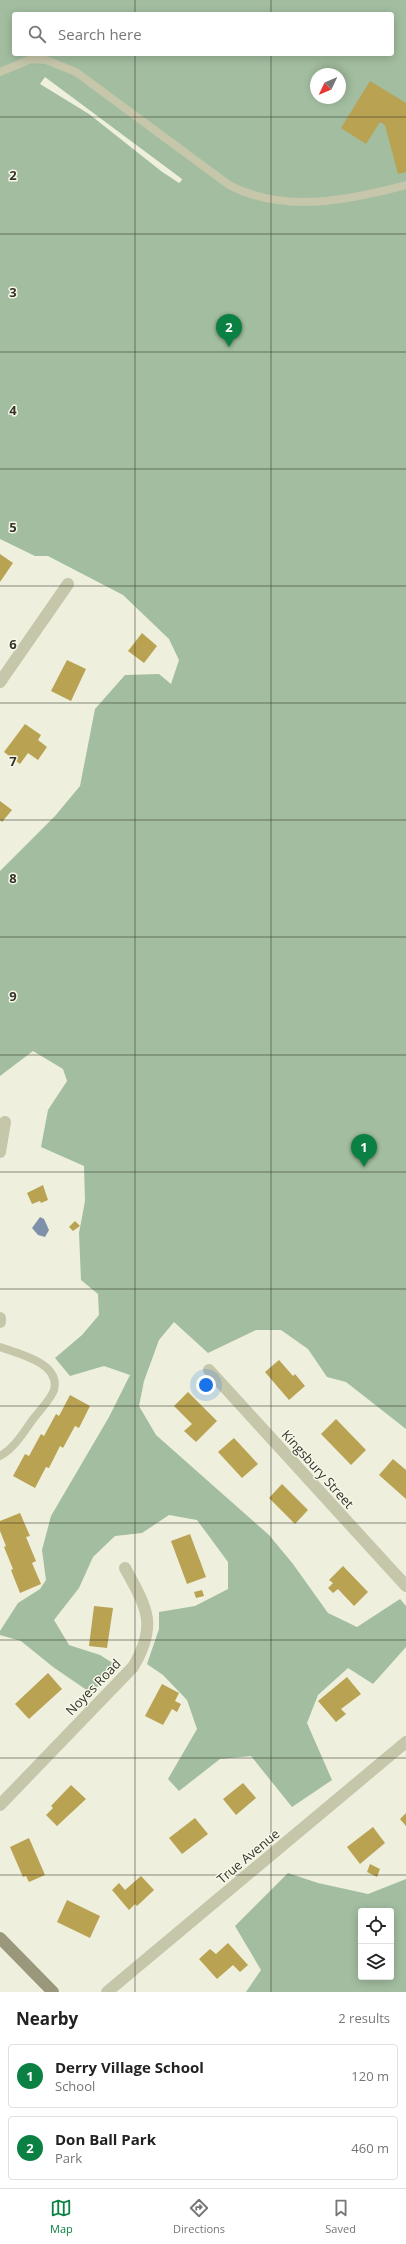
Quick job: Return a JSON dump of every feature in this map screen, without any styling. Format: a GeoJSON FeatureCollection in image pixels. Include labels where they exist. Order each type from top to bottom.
{"type":"FeatureCollection","features":[{"type":"Feature","properties":{"kind":"street"},"geometry":{"type":"LineString","coordinates":[[0,682],[68,584]]}},
{"type":"Feature","properties":{"kind":"street"},"geometry":{"type":"LineString","coordinates":[[0,1152],[5,1122]]}},
{"type":"Feature","properties":{"kind":"street","name":"Kingsbury Street"},"geometry":{"type":"LineString","coordinates":[[209,1370],[406,1586]]}},
{"type":"Feature","properties":{"kind":"street","name":"Noyes Road"},"geometry":{"type":"LineString","coordinates":[[0,1805],[133,1666],[142,1652],[148,1635],[148,1618],[141,1596],[125,1568]]}},
{"type":"Feature","properties":{"kind":"street","name":"True Avenue"},"geometry":{"type":"LineString","coordinates":[[107,1992],[406,1742]]}},
{"type":"Feature","properties":{"kind":"street"},"geometry":{"type":"LineString","coordinates":[[0,1938],[53,1992]]}},
{"type":"Feature","properties":{"kind":"lane"},"geometry":{"type":"LineString","coordinates":[[0,72],[31,59],[46,60],[76,72],[229,185],[246,194],[268,199],[293,202],[322,202],[363,196],[406,185]]}},
{"type":"Feature","properties":{"kind":"lane"},"geometry":{"type":"LineString","coordinates":[[0,1347],[37,1361],[49,1369],[54,1379],[54,1391],[17,1442],[0,1456]]}},
{"type":"Feature","properties":{"kind":"green space"},"geometry":{"type":"Polygon","coordinates":[[[0,0],[406,0],[406,1429],[346,1382],[327,1377],[308,1349],[281,1330],[256,1330],[208,1353],[174,1322],[159,1340],[144,1381],[139,1406],[156,1435],[269,1535],[293,1564],[328,1613],[357,1627],[400,1599],[406,1606],[406,1647],[373,1684],[348,1668],[318,1695],[307,1723],[332,1780],[292,1807],[251,1756],[220,1759],[179,1791],[168,1779],[197,1729],[187,1700],[163,1675],[147,1664],[159,1629],[159,1612],[195,1606],[228,1589],[228,1562],[197,1520],[169,1515],[142,1533],[115,1536],[93,1557],[79,1588],[54,1620],[69,1645],[100,1655],[119,1667],[91,1693],[53,1667],[21,1641],[0,1635],[0,1631],[18,1603],[40,1589],[46,1580],[42,1550],[51,1516],[109,1417],[130,1375],[104,1366],[70,1376],[55,1358],[82,1335],[99,1315],[98,1294],[81,1280],[79,1233],[85,1201],[84,1166],[41,1147],[48,1110],[67,1081],[63,1069],[33,1051],[0,1076],[0,871],[55,816],[80,786],[95,709],[125,675],[159,674],[171,684],[179,660],[169,639],[123,595],[48,556],[35,556],[0,539],[0,0]],[[45,77],[40,84],[89,114],[161,171],[179,183],[182,179],[45,77]]]}},
{"type":"Feature","properties":{"kind":"green space"},"geometry":{"type":"Polygon","coordinates":[[[288,1873],[318,1883],[368,1894],[406,1879],[406,1992],[246,1992],[261,1970],[235,1926],[288,1873]]]}},
{"type":"Feature","properties":{"kind":"water"},"geometry":{"type":"Polygon","coordinates":[[[40,1217],[44,1219],[49,1230],[45,1237],[38,1235],[32,1228],[40,1217]]]}},
{"type":"Feature","properties":{"kind":"building"},"geometry":{"type":"Polygon","coordinates":[[[370,81],[406,103],[406,172],[398,174],[385,125],[380,122],[366,144],[341,128],[370,81]]]}},
{"type":"Feature","properties":{"kind":"building"},"geometry":{"type":"Polygon","coordinates":[[[0,554],[13,563],[0,582],[0,554]]]}},
{"type":"Feature","properties":{"kind":"building"},"geometry":{"type":"Polygon","coordinates":[[[142,633],[157,646],[144,663],[128,651],[142,633]]]}},
{"type":"Feature","properties":{"kind":"building"},"geometry":{"type":"Polygon","coordinates":[[[67,660],[86,669],[71,701],[51,691],[67,660]]]}},
{"type":"Feature","properties":{"kind":"building"},"geometry":{"type":"Polygon","coordinates":[[[25,724],[41,735],[38,740],[47,747],[38,760],[28,753],[20,764],[4,752],[25,724]]]}},
{"type":"Feature","properties":{"kind":"building"},"geometry":{"type":"Polygon","coordinates":[[[0,801],[12,810],[2,822],[0,820],[0,801]]]}},
{"type":"Feature","properties":{"kind":"building"},"geometry":{"type":"Polygon","coordinates":[[[43,1185],[48,1200],[41,1203],[40,1201],[32,1204],[27,1193],[43,1185]]]}},
{"type":"Feature","properties":{"kind":"building"},"geometry":{"type":"Polygon","coordinates":[[[75,1221],[80,1226],[73,1231],[69,1227],[75,1221]]]}},
{"type":"Feature","properties":{"kind":"building"},"geometry":{"type":"Polygon","coordinates":[[[279,1360],[293,1376],[295,1374],[305,1386],[289,1400],[265,1372],[279,1360]]]}},
{"type":"Feature","properties":{"kind":"building"},"geometry":{"type":"Polygon","coordinates":[[[188,1392],[217,1421],[196,1442],[184,1431],[192,1424],[174,1406],[188,1392]]]}},
{"type":"Feature","properties":{"kind":"building"},"geometry":{"type":"Polygon","coordinates":[[[70,1395],[90,1406],[79,1428],[75,1426],[63,1448],[60,1446],[49,1468],[46,1467],[35,1488],[13,1476],[25,1454],[29,1456],[41,1434],[44,1436],[56,1414],[59,1416],[70,1395]]]}},
{"type":"Feature","properties":{"kind":"building"},"geometry":{"type":"Polygon","coordinates":[[[336,1419],[366,1450],[351,1465],[321,1434],[336,1419]]]}},
{"type":"Feature","properties":{"kind":"building"},"geometry":{"type":"Polygon","coordinates":[[[234,1438],[258,1464],[242,1478],[218,1452],[234,1438]]]}},
{"type":"Feature","properties":{"kind":"building"},"geometry":{"type":"Polygon","coordinates":[[[393,1459],[406,1470],[406,1499],[379,1475],[393,1459]]]}},
{"type":"Feature","properties":{"kind":"building"},"geometry":{"type":"Polygon","coordinates":[[[282,1484],[308,1510],[295,1524],[269,1498],[282,1484]]]}},
{"type":"Feature","properties":{"kind":"building"},"geometry":{"type":"Polygon","coordinates":[[[20,1513],[30,1536],[26,1537],[36,1561],[32,1563],[41,1584],[20,1593],[11,1570],[13,1569],[4,1547],[6,1546],[0,1531],[0,1521],[20,1513]]]}},
{"type":"Feature","properties":{"kind":"building"},"geometry":{"type":"Polygon","coordinates":[[[190,1534],[206,1577],[187,1584],[171,1541],[190,1534]]]}},
{"type":"Feature","properties":{"kind":"building"},"geometry":{"type":"Polygon","coordinates":[[[343,1566],[368,1592],[354,1606],[338,1589],[333,1593],[328,1588],[333,1583],[329,1580],[343,1566]]]}},
{"type":"Feature","properties":{"kind":"building"},"geometry":{"type":"Polygon","coordinates":[[[202,1590],[204,1596],[196,1598],[194,1592],[202,1590]]]}},
{"type":"Feature","properties":{"kind":"building"},"geometry":{"type":"Polygon","coordinates":[[[94,1606],[113,1608],[107,1648],[89,1646],[94,1606]]]}},
{"type":"Feature","properties":{"kind":"building"},"geometry":{"type":"Polygon","coordinates":[[[48,1673],[62,1689],[29,1719],[15,1704],[48,1673]]]}},
{"type":"Feature","properties":{"kind":"building"},"geometry":{"type":"Polygon","coordinates":[[[347,1677],[361,1694],[341,1709],[346,1714],[336,1722],[318,1701],[347,1677]]]}},
{"type":"Feature","properties":{"kind":"building"},"geometry":{"type":"Polygon","coordinates":[[[162,1684],[179,1693],[175,1701],[181,1704],[177,1712],[172,1709],[163,1725],[145,1716],[162,1684]]]}},
{"type":"Feature","properties":{"kind":"building"},"geometry":{"type":"Polygon","coordinates":[[[243,1783],[256,1798],[236,1815],[223,1799],[243,1783]]]}},
{"type":"Feature","properties":{"kind":"building"},"geometry":{"type":"Polygon","coordinates":[[[71,1785],[86,1799],[57,1826],[46,1815],[53,1808],[51,1806],[71,1785]]]}},
{"type":"Feature","properties":{"kind":"building"},"geometry":{"type":"Polygon","coordinates":[[[406,1813],[406,1826],[400,1819],[406,1813]]]}},
{"type":"Feature","properties":{"kind":"building"},"geometry":{"type":"Polygon","coordinates":[[[195,1818],[208,1834],[182,1854],[169,1838],[195,1818]]]}},
{"type":"Feature","properties":{"kind":"building"},"geometry":{"type":"Polygon","coordinates":[[[373,1827],[385,1843],[360,1864],[347,1847],[373,1827]]]}},
{"type":"Feature","properties":{"kind":"building"},"geometry":{"type":"Polygon","coordinates":[[[29,1838],[45,1875],[29,1882],[26,1876],[23,1877],[10,1847],[29,1838]]]}},
{"type":"Feature","properties":{"kind":"building"},"geometry":{"type":"Polygon","coordinates":[[[370,1864],[380,1869],[377,1877],[367,1872],[370,1864]]]}},
{"type":"Feature","properties":{"kind":"building"},"geometry":{"type":"Polygon","coordinates":[[[141,1876],[154,1890],[137,1906],[135,1904],[129,1910],[112,1890],[119,1883],[125,1890],[141,1876]]]}},
{"type":"Feature","properties":{"kind":"building"},"geometry":{"type":"Polygon","coordinates":[[[67,1900],[100,1916],[90,1938],[57,1922],[67,1900]]]}},
{"type":"Feature","properties":{"kind":"building"},"geometry":{"type":"Polygon","coordinates":[[[228,1943],[248,1965],[240,1972],[233,1965],[217,1979],[199,1959],[210,1949],[216,1954],[228,1943]]]}},
{"type":"Feature","properties":{"kind":"place","name":"Don Ball Park"},"geometry":{"type":"Point","coordinates":[229,347]}},
{"type":"Feature","properties":{"kind":"place","name":"Derry Village School"},"geometry":{"type":"Point","coordinates":[364,1167]}}]}
